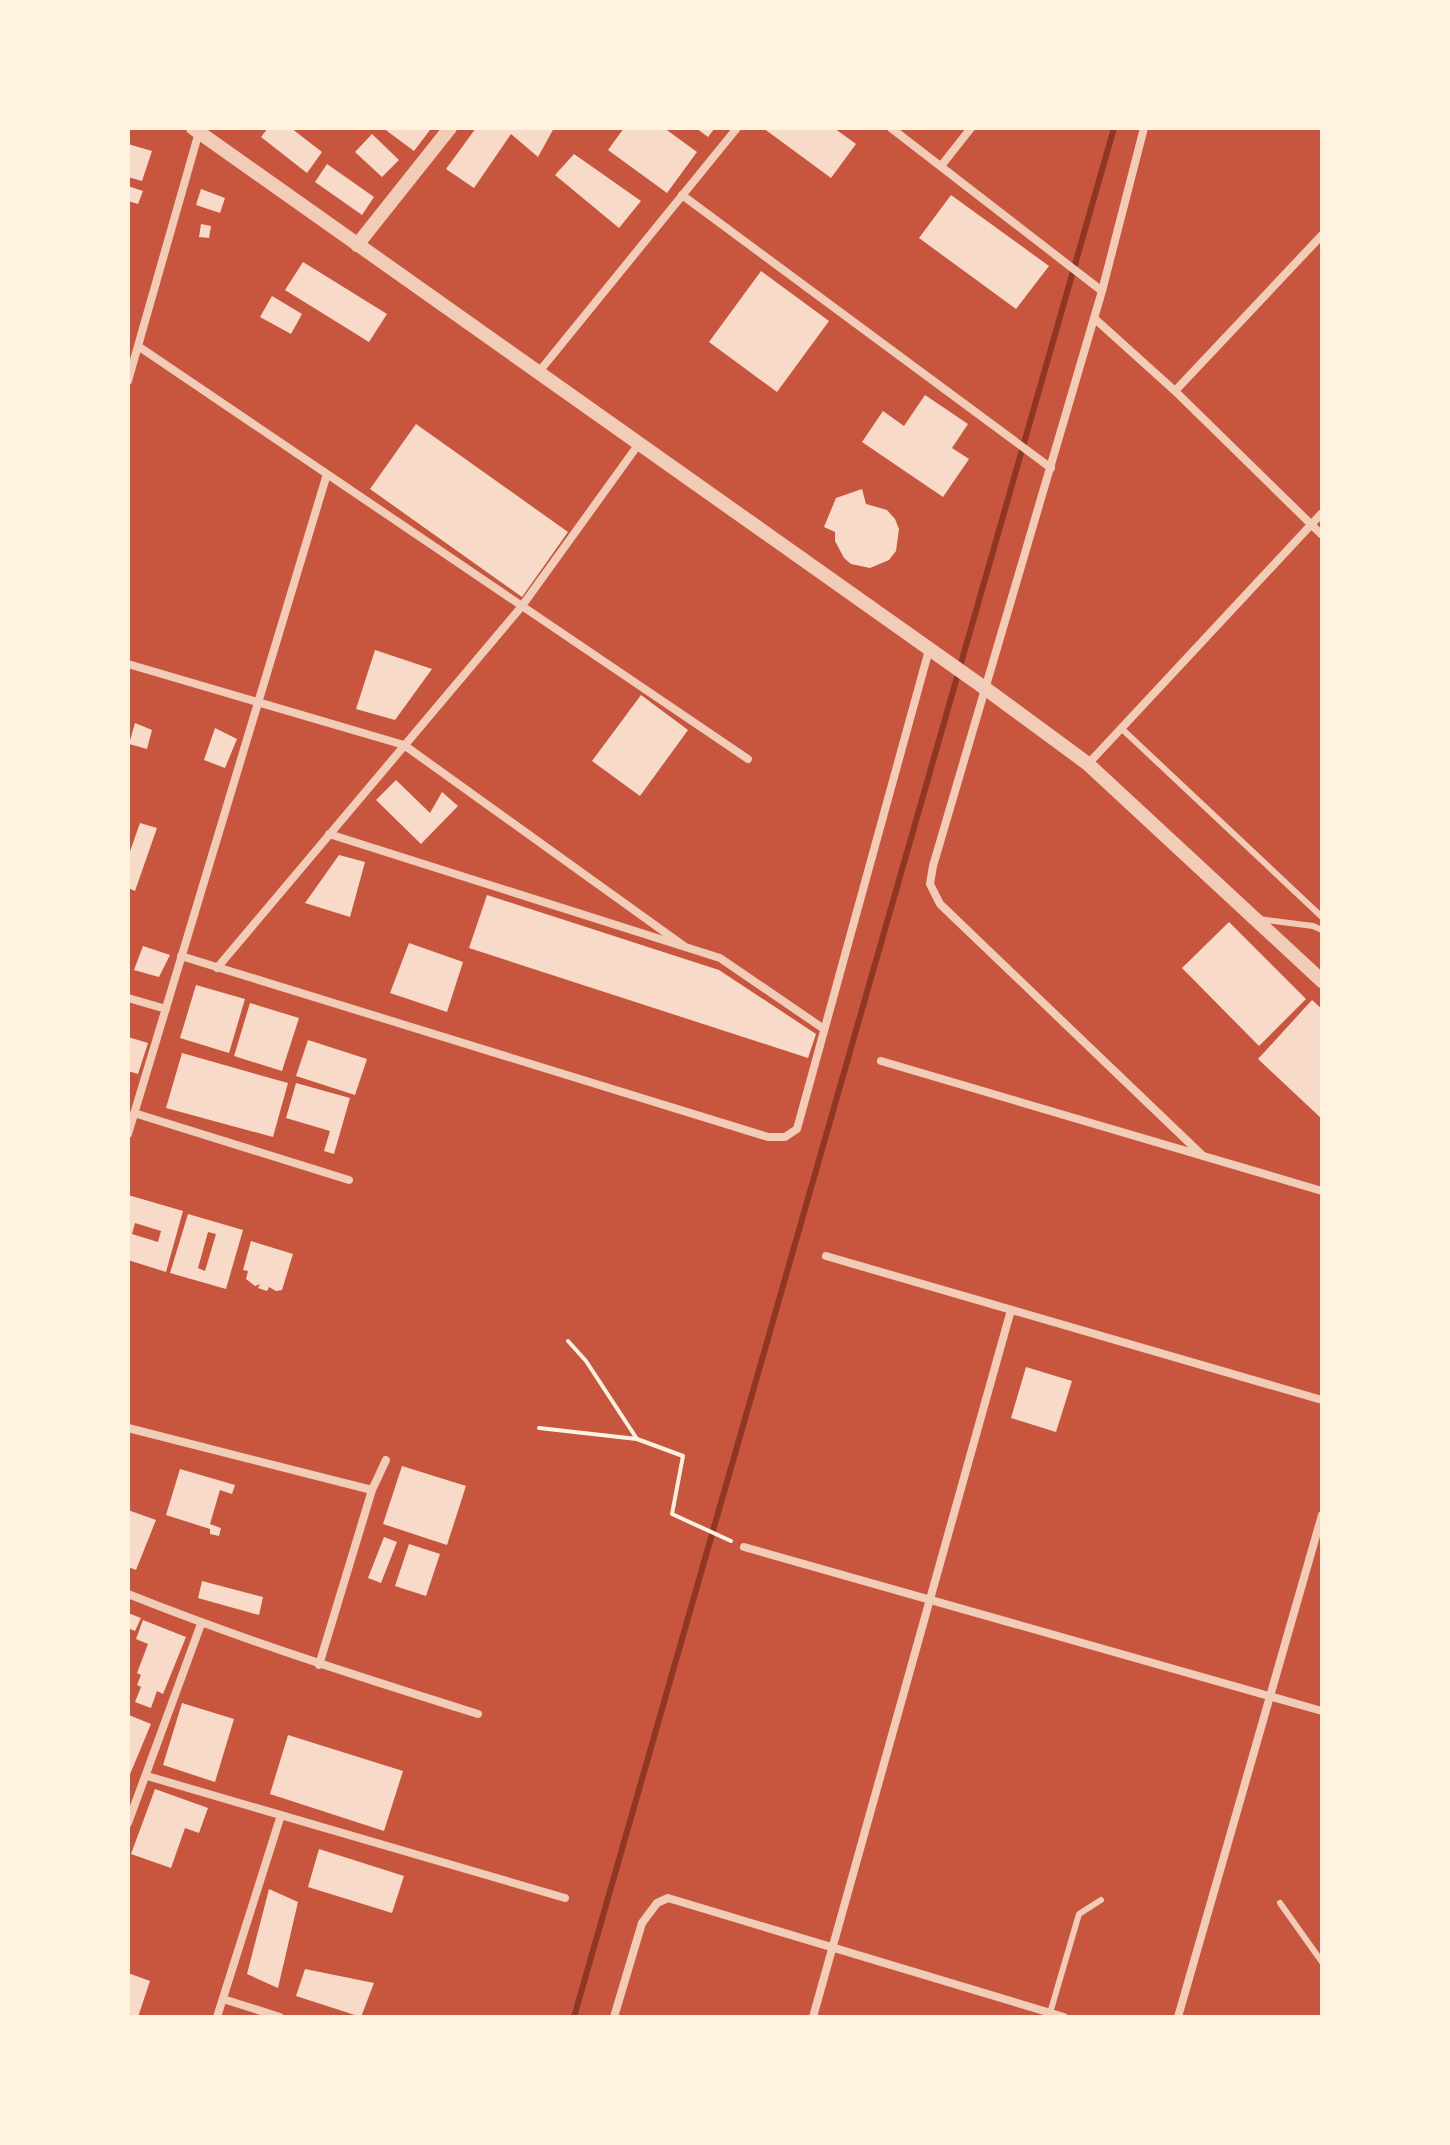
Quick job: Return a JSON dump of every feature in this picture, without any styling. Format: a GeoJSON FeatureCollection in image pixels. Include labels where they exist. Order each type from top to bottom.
{"type":"FeatureCollection","features":[{"type":"Feature","properties":{"kind":"street"},"geometry":{"type":"LineString","coordinates":[[357,245],[450,128]]}},
{"type":"Feature","properties":{"kind":"street"},"geometry":{"type":"LineString","coordinates":[[538,374],[737,128]]}},
{"type":"Feature","properties":{"kind":"street"},"geometry":{"type":"LineString","coordinates":[[891,128],[1102,291]]}},
{"type":"Feature","properties":{"kind":"street"},"geometry":{"type":"LineString","coordinates":[[941,166],[971,128]]}},
{"type":"Feature","properties":{"kind":"street"},"geometry":{"type":"LineString","coordinates":[[1144,128],[1102,291],[930,884],[940,904],[1203,1156]]}},
{"type":"Feature","properties":{"kind":"street"},"geometry":{"type":"LineString","coordinates":[[128,381],[196,130],[1088,764],[1322,981]]}},
{"type":"Feature","properties":{"kind":"street"},"geometry":{"type":"LineString","coordinates":[[682,195],[1051,468]]}},
{"type":"Feature","properties":{"kind":"street"},"geometry":{"type":"LineString","coordinates":[[1175,391],[1322,235]]}},
{"type":"Feature","properties":{"kind":"street"},"geometry":{"type":"LineString","coordinates":[[1094,318],[1175,391],[1322,535]]}},
{"type":"Feature","properties":{"kind":"street"},"geometry":{"type":"LineString","coordinates":[[138,346],[748,759]]}},
{"type":"Feature","properties":{"kind":"street"},"geometry":{"type":"LineString","coordinates":[[217,968],[522,606],[638,445]]}},
{"type":"Feature","properties":{"kind":"street"},"geometry":{"type":"LineString","coordinates":[[128,1134],[327,474]]}},
{"type":"Feature","properties":{"kind":"street"},"geometry":{"type":"LineString","coordinates":[[1088,764],[1322,513]]}},
{"type":"Feature","properties":{"kind":"street"},"geometry":{"type":"LineString","coordinates":[[181,956],[768,1137],[785,1137],[797,1129],[934,652]]}},
{"type":"Feature","properties":{"kind":"street"},"geometry":{"type":"LineString","coordinates":[[128,664],[404,745],[684,946]]}},
{"type":"Feature","properties":{"kind":"street"},"geometry":{"type":"LineString","coordinates":[[329,834],[720,958],[824,1029]]}},
{"type":"Feature","properties":{"kind":"street"},"geometry":{"type":"LineString","coordinates":[[128,998],[166,1009]]}},
{"type":"Feature","properties":{"kind":"street"},"geometry":{"type":"LineString","coordinates":[[881,1061],[1322,1191]]}},
{"type":"Feature","properties":{"kind":"street"},"geometry":{"type":"LineString","coordinates":[[134,1113],[349,1180]]}},
{"type":"Feature","properties":{"kind":"street"},"geometry":{"type":"LineString","coordinates":[[826,1256],[1322,1400]]}},
{"type":"Feature","properties":{"kind":"street"},"geometry":{"type":"LineString","coordinates":[[813,2017],[1011,1310]]}},
{"type":"Feature","properties":{"kind":"street"},"geometry":{"type":"LineString","coordinates":[[128,1428],[372,1490]]}},
{"type":"Feature","properties":{"kind":"street"},"geometry":{"type":"LineString","coordinates":[[319,1665],[372,1490],[386,1460]]}},
{"type":"Feature","properties":{"kind":"street"},"geometry":{"type":"LineString","coordinates":[[1178,2017],[1322,1515]]}},
{"type":"Feature","properties":{"kind":"street"},"geometry":{"type":"LineString","coordinates":[[744,1547],[1322,1711]]}},
{"type":"Feature","properties":{"kind":"street"},"geometry":{"type":"LineString","coordinates":[[128,1594],[201,1624],[319,1665],[478,1714]]}},
{"type":"Feature","properties":{"kind":"street"},"geometry":{"type":"LineString","coordinates":[[128,1823],[201,1624]]}},
{"type":"Feature","properties":{"kind":"street"},"geometry":{"type":"LineString","coordinates":[[147,1776],[565,1898]]}},
{"type":"Feature","properties":{"kind":"street"},"geometry":{"type":"LineString","coordinates":[[217,2017],[281,1815]]}},
{"type":"Feature","properties":{"kind":"street"},"geometry":{"type":"LineString","coordinates":[[614,2017],[642,1923],[657,1903],[668,1898],[1064,2017]]}},
{"type":"Feature","properties":{"kind":"street"},"geometry":{"type":"LineString","coordinates":[[223,1999],[280,2017]]}},
{"type":"Feature","properties":{"kind":"lane"},"geometry":{"type":"LineString","coordinates":[[1121,728],[1322,917]]}},
{"type":"Feature","properties":{"kind":"lane"},"geometry":{"type":"LineString","coordinates":[[1255,919],[1313,926],[1322,930]]}},
{"type":"Feature","properties":{"kind":"lane"},"geometry":{"type":"LineString","coordinates":[[1050,2013],[1079,1914],[1101,1900]]}},
{"type":"Feature","properties":{"kind":"lane"},"geometry":{"type":"LineString","coordinates":[[1280,1903],[1322,1962]]}},
{"type":"Feature","properties":{"kind":"path"},"geometry":{"type":"LineString","coordinates":[[568,1341],[586,1361],[637,1439]]}},
{"type":"Feature","properties":{"kind":"path"},"geometry":{"type":"LineString","coordinates":[[539,1428],[637,1439],[683,1456],[672,1514],[744,1547]]}},
{"type":"Feature","properties":{"kind":"building"},"geometry":{"type":"Polygon","coordinates":[[[268,128],[291,128],[322,152],[307,173],[261,137],[268,128]]]}},
{"type":"Feature","properties":{"kind":"building"},"geometry":{"type":"Polygon","coordinates":[[[383,128],[427,128],[430,130],[414,151],[383,128]]]}},
{"type":"Feature","properties":{"kind":"building"},"geometry":{"type":"Polygon","coordinates":[[[476,128],[554,128],[538,157],[511,134],[474,188],[446,169],[476,128]]]}},
{"type":"Feature","properties":{"kind":"building"},"geometry":{"type":"Polygon","coordinates":[[[624,128],[664,128],[697,152],[667,193],[608,150],[624,128]]]}},
{"type":"Feature","properties":{"kind":"building"},"geometry":{"type":"Polygon","coordinates":[[[696,128],[715,128],[708,137],[696,128]]]}},
{"type":"Feature","properties":{"kind":"building"},"geometry":{"type":"Polygon","coordinates":[[[763,128],[834,128],[856,144],[831,178],[763,128]]]}},
{"type":"Feature","properties":{"kind":"building"},"geometry":{"type":"Polygon","coordinates":[[[372,134],[399,160],[382,177],[355,152],[372,134]]]}},
{"type":"Feature","properties":{"kind":"building"},"geometry":{"type":"Polygon","coordinates":[[[128,144],[152,151],[142,181],[128,177],[128,144]]]}},
{"type":"Feature","properties":{"kind":"building"},"geometry":{"type":"Polygon","coordinates":[[[574,154],[641,201],[619,228],[555,175],[574,154]]]}},
{"type":"Feature","properties":{"kind":"building"},"geometry":{"type":"Polygon","coordinates":[[[327,164],[374,197],[362,215],[315,182],[327,164]]]}},
{"type":"Feature","properties":{"kind":"building"},"geometry":{"type":"Polygon","coordinates":[[[128,186],[143,191],[138,204],[128,201],[128,186]]]}},
{"type":"Feature","properties":{"kind":"building"},"geometry":{"type":"Polygon","coordinates":[[[201,189],[225,198],[220,213],[196,205],[201,189]]]}},
{"type":"Feature","properties":{"kind":"building"},"geometry":{"type":"Polygon","coordinates":[[[951,195],[1049,266],[1016,309],[919,238],[951,195]]]}},
{"type":"Feature","properties":{"kind":"building"},"geometry":{"type":"Polygon","coordinates":[[[201,224],[211,226],[209,238],[199,237],[201,224]]]}},
{"type":"Feature","properties":{"kind":"building"},"geometry":{"type":"Polygon","coordinates":[[[303,262],[387,314],[369,342],[285,290],[303,262]]]}},
{"type":"Feature","properties":{"kind":"building"},"geometry":{"type":"Polygon","coordinates":[[[761,271],[829,321],[777,392],[709,342],[761,271]]]}},
{"type":"Feature","properties":{"kind":"building"},"geometry":{"type":"Polygon","coordinates":[[[272,296],[302,314],[291,334],[260,317],[272,296]]]}},
{"type":"Feature","properties":{"kind":"building"},"geometry":{"type":"Polygon","coordinates":[[[925,395],[968,424],[952,448],[969,459],[943,497],[862,442],[883,411],[904,426],[925,395]]]}},
{"type":"Feature","properties":{"kind":"building"},"geometry":{"type":"Polygon","coordinates":[[[416,424],[568,532],[522,597],[370,489],[416,424]]]}},
{"type":"Feature","properties":{"kind":"building"},"geometry":{"type":"Polygon","coordinates":[[[862,489],[866,504],[887,510],[899,529],[896,551],[889,560],[870,568],[851,564],[844,558],[835,541],[835,532],[824,527],[836,498],[862,489]]]}},
{"type":"Feature","properties":{"kind":"building"},"geometry":{"type":"Polygon","coordinates":[[[375,650],[432,669],[395,720],[356,709],[375,650]]]}},
{"type":"Feature","properties":{"kind":"building"},"geometry":{"type":"Polygon","coordinates":[[[641,695],[688,730],[640,796],[592,761],[641,695]]]}},
{"type":"Feature","properties":{"kind":"building"},"geometry":{"type":"Polygon","coordinates":[[[135,723],[152,730],[147,749],[129,744],[135,723]]]}},
{"type":"Feature","properties":{"kind":"building"},"geometry":{"type":"Polygon","coordinates":[[[215,728],[237,739],[225,768],[204,760],[215,728]]]}},
{"type":"Feature","properties":{"kind":"building"},"geometry":{"type":"Polygon","coordinates":[[[396,780],[430,813],[442,792],[458,806],[421,844],[376,800],[396,780]]]}},
{"type":"Feature","properties":{"kind":"building"},"geometry":{"type":"Polygon","coordinates":[[[140,823],[157,828],[135,891],[128,888],[128,857],[140,823]]]}},
{"type":"Feature","properties":{"kind":"building"},"geometry":{"type":"Polygon","coordinates":[[[339,855],[365,862],[350,917],[305,903],[339,855]]]}},
{"type":"Feature","properties":{"kind":"building"},"geometry":{"type":"Polygon","coordinates":[[[487,895],[719,970],[816,1034],[808,1058],[469,948],[487,895]]]}},
{"type":"Feature","properties":{"kind":"building"},"geometry":{"type":"Polygon","coordinates":[[[1229,922],[1306,999],[1259,1046],[1182,968],[1229,922]]]}},
{"type":"Feature","properties":{"kind":"building"},"geometry":{"type":"Polygon","coordinates":[[[409,943],[463,962],[447,1012],[390,993],[409,943]]]}},
{"type":"Feature","properties":{"kind":"building"},"geometry":{"type":"Polygon","coordinates":[[[143,946],[170,955],[159,977],[134,970],[143,946]]]}},
{"type":"Feature","properties":{"kind":"building"},"geometry":{"type":"Polygon","coordinates":[[[196,985],[245,999],[229,1053],[180,1038],[196,985]]]}},
{"type":"Feature","properties":{"kind":"building"},"geometry":{"type":"Polygon","coordinates":[[[1312,1000],[1322,1009],[1322,1119],[1258,1059],[1312,1000]]]}},
{"type":"Feature","properties":{"kind":"building"},"geometry":{"type":"Polygon","coordinates":[[[250,1003],[299,1018],[282,1071],[234,1056],[250,1003]]]}},
{"type":"Feature","properties":{"kind":"building"},"geometry":{"type":"Polygon","coordinates":[[[128,1037],[148,1043],[138,1074],[128,1071],[128,1037]]]}},
{"type":"Feature","properties":{"kind":"building"},"geometry":{"type":"Polygon","coordinates":[[[308,1040],[367,1059],[355,1095],[296,1076],[308,1040]]]}},
{"type":"Feature","properties":{"kind":"building"},"geometry":{"type":"Polygon","coordinates":[[[182,1053],[288,1083],[273,1137],[166,1108],[182,1053]]]}},
{"type":"Feature","properties":{"kind":"building"},"geometry":{"type":"Polygon","coordinates":[[[296,1083],[350,1098],[334,1154],[324,1151],[330,1131],[286,1118],[296,1083]]]}},
{"type":"Feature","properties":{"kind":"building"},"geometry":{"type":"Polygon","coordinates":[[[128,1195],[183,1211],[166,1272],[128,1260],[128,1195]],[[135,1223],[132,1234],[158,1242],[161,1231],[135,1223]]]}},
{"type":"Feature","properties":{"kind":"building"},"geometry":{"type":"Polygon","coordinates":[[[188,1214],[243,1230],[226,1289],[170,1273],[188,1214]],[[208,1232],[198,1268],[205,1271],[216,1234],[208,1232]]]}},
{"type":"Feature","properties":{"kind":"building"},"geometry":{"type":"Polygon","coordinates":[[[251,1241],[293,1254],[282,1290],[269,1287],[267,1291],[258,1288],[260,1284],[255,1286],[246,1279],[248,1271],[243,1270],[251,1241]]]}},
{"type":"Feature","properties":{"kind":"building"},"geometry":{"type":"Polygon","coordinates":[[[1026,1367],[1072,1381],[1056,1432],[1011,1418],[1026,1367]]]}},
{"type":"Feature","properties":{"kind":"building"},"geometry":{"type":"Polygon","coordinates":[[[402,1466],[466,1486],[447,1545],[383,1524],[402,1466]]]}},
{"type":"Feature","properties":{"kind":"building"},"geometry":{"type":"Polygon","coordinates":[[[180,1469],[235,1485],[232,1494],[220,1490],[210,1524],[221,1528],[219,1536],[210,1534],[210,1529],[166,1515],[180,1469]]]}},
{"type":"Feature","properties":{"kind":"building"},"geometry":{"type":"Polygon","coordinates":[[[128,1510],[156,1520],[136,1570],[128,1567],[128,1510]]]}},
{"type":"Feature","properties":{"kind":"building"},"geometry":{"type":"Polygon","coordinates":[[[384,1537],[397,1542],[381,1583],[368,1578],[384,1537]]]}},
{"type":"Feature","properties":{"kind":"building"},"geometry":{"type":"Polygon","coordinates":[[[409,1544],[440,1554],[426,1596],[395,1586],[409,1544]]]}},
{"type":"Feature","properties":{"kind":"building"},"geometry":{"type":"Polygon","coordinates":[[[202,1581],[263,1597],[259,1615],[198,1598],[202,1581]]]}},
{"type":"Feature","properties":{"kind":"building"},"geometry":{"type":"Polygon","coordinates":[[[128,1613],[141,1618],[135,1631],[128,1628],[128,1613]]]}},
{"type":"Feature","properties":{"kind":"building"},"geometry":{"type":"Polygon","coordinates":[[[143,1620],[186,1637],[163,1694],[157,1691],[151,1708],[135,1702],[141,1687],[137,1685],[141,1675],[137,1673],[148,1644],[136,1639],[143,1620]]]}},
{"type":"Feature","properties":{"kind":"building"},"geometry":{"type":"Polygon","coordinates":[[[182,1703],[234,1719],[215,1782],[163,1765],[182,1703]]]}},
{"type":"Feature","properties":{"kind":"building"},"geometry":{"type":"Polygon","coordinates":[[[129,1715],[151,1724],[128,1779],[128,1719],[129,1715]]]}},
{"type":"Feature","properties":{"kind":"building"},"geometry":{"type":"Polygon","coordinates":[[[288,1735],[403,1771],[384,1831],[270,1794],[288,1735]]]}},
{"type":"Feature","properties":{"kind":"building"},"geometry":{"type":"Polygon","coordinates":[[[155,1789],[208,1808],[199,1833],[185,1828],[171,1868],[131,1854],[155,1789]]]}},
{"type":"Feature","properties":{"kind":"building"},"geometry":{"type":"Polygon","coordinates":[[[319,1849],[404,1876],[392,1913],[308,1887],[319,1849]]]}},
{"type":"Feature","properties":{"kind":"building"},"geometry":{"type":"Polygon","coordinates":[[[269,1889],[298,1902],[278,1988],[247,1974],[269,1889]]]}},
{"type":"Feature","properties":{"kind":"building"},"geometry":{"type":"Polygon","coordinates":[[[305,1969],[374,1983],[361,2017],[296,1996],[305,1969]]]}},
{"type":"Feature","properties":{"kind":"building"},"geometry":{"type":"Polygon","coordinates":[[[128,1973],[150,1981],[138,2017],[128,2017],[128,1973]]]}},
{"type":"Feature","properties":{"kind":"waterway"},"geometry":{"type":"LineString","coordinates":[[574,2017],[1114,128]]}}]}
